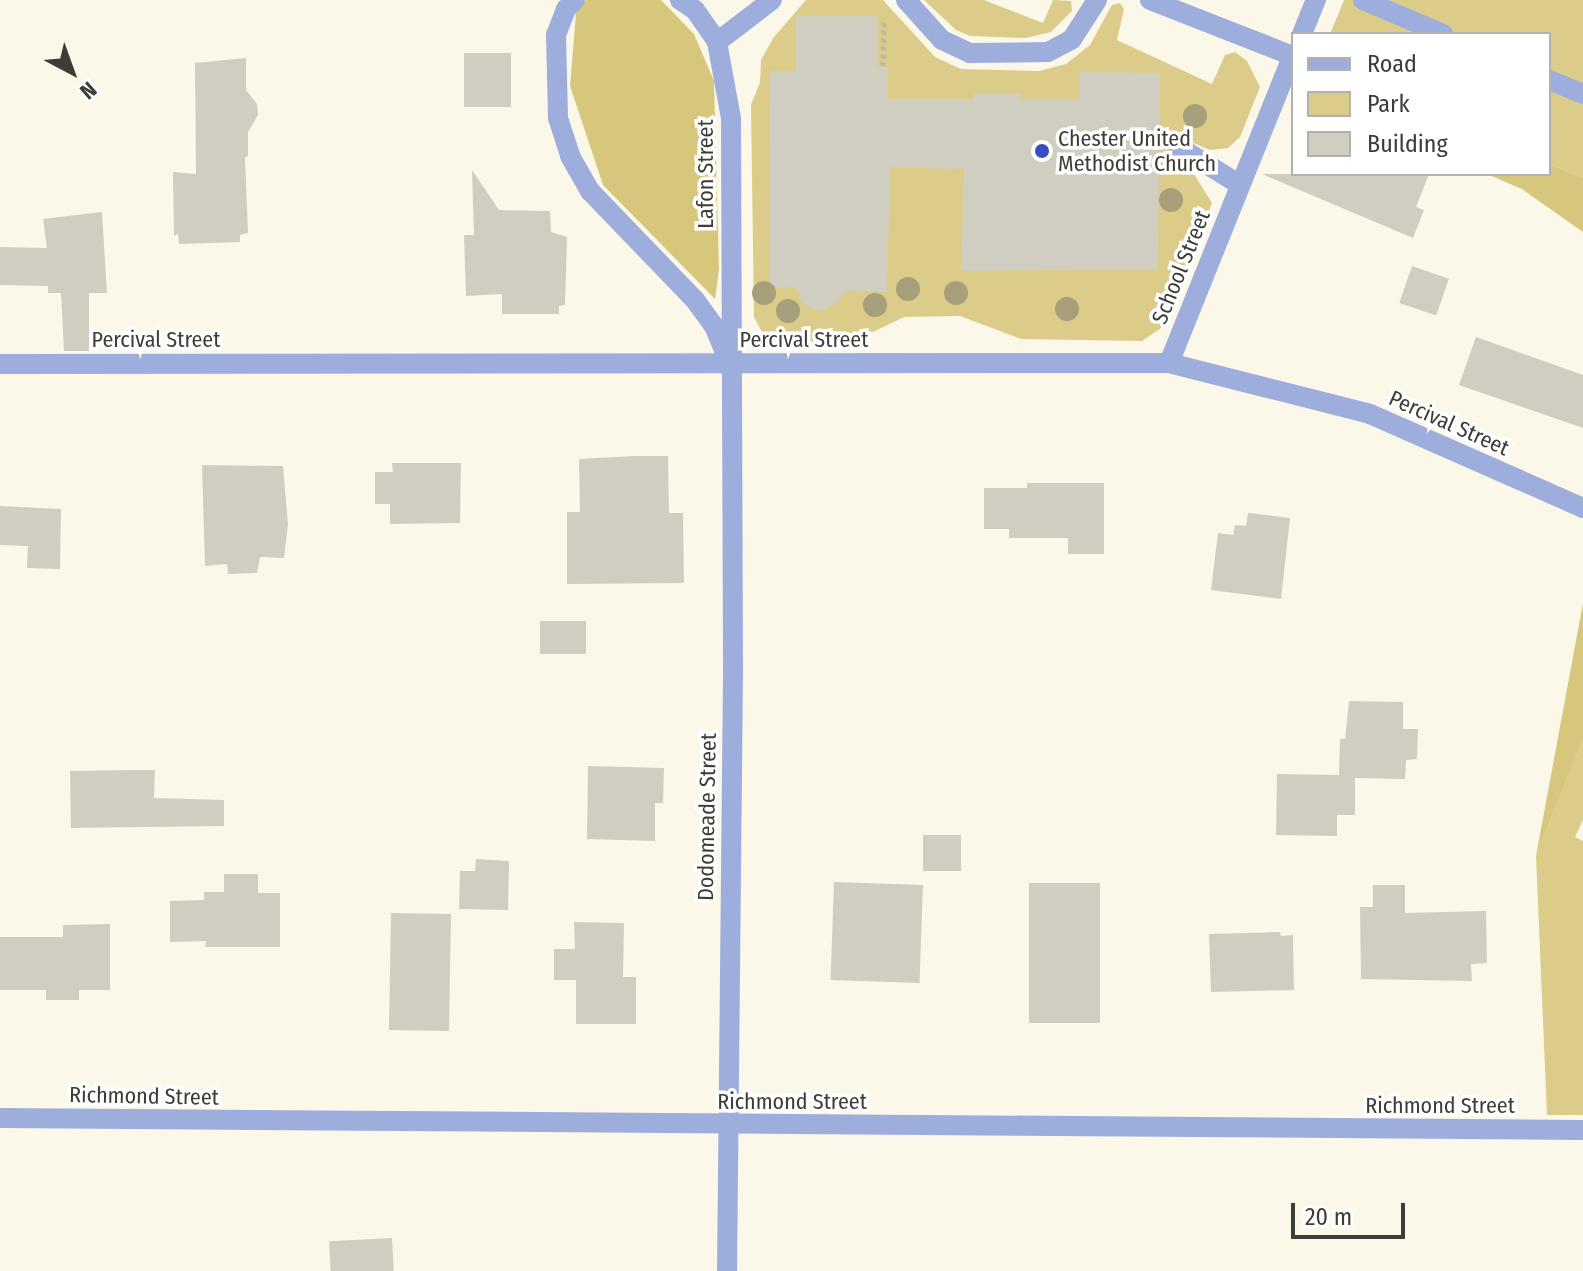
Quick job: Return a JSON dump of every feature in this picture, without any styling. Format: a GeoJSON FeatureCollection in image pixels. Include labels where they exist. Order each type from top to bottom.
{"type":"FeatureCollection","features":[{"type":"Feature","properties":{"kind":"street"},"geometry":{"type":"LineString","coordinates":[[575,0],[566,9],[556,35],[558,118],[570,156],[590,191],[695,300],[714,326],[730,364]]}},
{"type":"Feature","properties":{"kind":"street","name":"Lafon Street"},"geometry":{"type":"LineString","coordinates":[[680,0],[695,10],[717,42],[731,118],[730,364]]}},
{"type":"Feature","properties":{"kind":"street"},"geometry":{"type":"LineString","coordinates":[[717,42],[772,0]]}},
{"type":"Feature","properties":{"kind":"street"},"geometry":{"type":"LineString","coordinates":[[906,0],[942,40],[970,53],[1048,52],[1072,39],[1097,0]]}},
{"type":"Feature","properties":{"kind":"street"},"geometry":{"type":"LineString","coordinates":[[1150,0],[1291,55]]}},
{"type":"Feature","properties":{"kind":"street"},"geometry":{"type":"LineString","coordinates":[[1303,32],[1316,0]]}},
{"type":"Feature","properties":{"kind":"street"},"geometry":{"type":"LineString","coordinates":[[1363,0],[1438,32]]}},
{"type":"Feature","properties":{"kind":"street","name":"School Street"},"geometry":{"type":"LineString","coordinates":[[1169,363],[1291,61]]}},
{"type":"Feature","properties":{"kind":"street"},"geometry":{"type":"LineString","coordinates":[[1551,81],[1583,94]]}},
{"type":"Feature","properties":{"kind":"street"},"geometry":{"type":"LineString","coordinates":[[1179,147],[1240,185]]}},
{"type":"Feature","properties":{"kind":"street","name":"Percival Street"},"geometry":{"type":"LineString","coordinates":[[0,364],[1169,363],[1370,414],[1583,508]]}},
{"type":"Feature","properties":{"kind":"street","name":"Dodomeade Street"},"geometry":{"type":"LineString","coordinates":[[727,1271],[733,687],[730,364]]}},
{"type":"Feature","properties":{"kind":"street","name":"Richmond Street"},"geometry":{"type":"LineString","coordinates":[[0,1118],[1583,1130]]}},
{"type":"Feature","properties":{"kind":"path"},"geometry":{"type":"LineString","coordinates":[[883,66],[884,8]]}},
{"type":"Feature","properties":{"kind":"green space"},"geometry":{"type":"Polygon","coordinates":[[[806,0],[883,0],[935,57],[961,69],[1039,71],[1066,64],[1090,45],[1112,5],[1120,3],[1124,9],[1117,40],[1212,84],[1225,55],[1235,52],[1247,61],[1260,87],[1240,137],[1228,148],[1210,150],[1174,135],[1173,164],[1194,174],[1212,203],[1161,328],[1142,341],[1021,339],[960,316],[904,317],[854,341],[775,342],[763,334],[754,317],[751,105],[760,82],[761,60],[774,37],[806,0]]]}},
{"type":"Feature","properties":{"kind":"green space"},"geometry":{"type":"Polygon","coordinates":[[[924,0],[984,0],[1043,23],[1053,0],[1071,1],[1072,11],[1051,32],[1026,38],[970,36],[956,30],[924,0]]]}},
{"type":"Feature","properties":{"kind":"green space"},"geometry":{"type":"Polygon","coordinates":[[[1344,0],[1583,0],[1583,178],[1551,165],[1551,32],[1331,32],[1344,0]]]}},
{"type":"Feature","properties":{"kind":"green space"},"geometry":{"type":"Polygon","coordinates":[[[1583,740],[1583,820],[1575,837],[1583,841],[1583,1115],[1547,1115],[1536,856],[1583,740]]]}},
{"type":"Feature","properties":{"kind":"shaded area"},"geometry":{"type":"Polygon","coordinates":[[[586,0],[661,0],[694,34],[714,81],[719,269],[715,299],[603,185],[570,86],[576,13],[586,0]]]}},
{"type":"Feature","properties":{"kind":"shaded area"},"geometry":{"type":"Polygon","coordinates":[[[1551,165],[1583,178],[1583,232],[1522,189],[1492,176],[1551,176],[1551,165]]]}},
{"type":"Feature","properties":{"kind":"shaded area"},"geometry":{"type":"Polygon","coordinates":[[[1583,603],[1583,740],[1536,856],[1583,603]]]}},
{"type":"Feature","properties":{"kind":"building","name":"Chester United Methodist Church"},"geometry":{"type":"Polygon","coordinates":[[[796,16],[877,16],[877,66],[888,67],[888,99],[974,99],[974,93],[1000,93],[1021,94],[1020,100],[1080,100],[1080,72],[1160,73],[1158,269],[961,271],[964,169],[890,167],[887,292],[846,291],[835,304],[819,311],[802,303],[796,287],[769,288],[770,71],[796,71],[796,16]]]}},
{"type":"Feature","properties":{"kind":"building"},"geometry":{"type":"Polygon","coordinates":[[[464,53],[511,53],[511,107],[464,107],[464,53]]]}},
{"type":"Feature","properties":{"kind":"building"},"geometry":{"type":"Polygon","coordinates":[[[246,58],[246,90],[257,104],[258,115],[248,132],[248,156],[245,157],[248,233],[240,235],[240,242],[179,244],[178,234],[174,236],[173,172],[196,174],[195,63],[246,58]]]}},
{"type":"Feature","properties":{"kind":"building"},"geometry":{"type":"Polygon","coordinates":[[[472,170],[499,210],[550,211],[551,232],[567,237],[565,305],[559,306],[559,314],[502,314],[502,294],[466,296],[464,235],[474,235],[472,170]]]}},
{"type":"Feature","properties":{"kind":"building"},"geometry":{"type":"Polygon","coordinates":[[[1262,174],[1428,176],[1416,207],[1424,210],[1413,238],[1262,174]]]}},
{"type":"Feature","properties":{"kind":"building"},"geometry":{"type":"Polygon","coordinates":[[[102,212],[107,293],[89,293],[89,351],[64,351],[61,293],[48,293],[48,286],[0,285],[0,247],[47,248],[43,219],[102,212]]]}},
{"type":"Feature","properties":{"kind":"building"},"geometry":{"type":"Polygon","coordinates":[[[1412,266],[1449,279],[1436,316],[1399,303],[1412,266]]]}},
{"type":"Feature","properties":{"kind":"building"},"geometry":{"type":"Polygon","coordinates":[[[1476,337],[1583,375],[1583,428],[1459,385],[1476,337]]]}},
{"type":"Feature","properties":{"kind":"building"},"geometry":{"type":"Polygon","coordinates":[[[668,456],[669,513],[683,513],[684,583],[567,584],[567,512],[580,512],[579,459],[668,456]]]}},
{"type":"Feature","properties":{"kind":"building"},"geometry":{"type":"Polygon","coordinates":[[[392,463],[461,463],[460,523],[390,524],[390,504],[375,504],[375,472],[393,472],[392,463]]]}},
{"type":"Feature","properties":{"kind":"building"},"geometry":{"type":"Polygon","coordinates":[[[202,465],[283,466],[288,524],[284,558],[260,557],[257,573],[228,574],[227,564],[205,566],[202,465]]]}},
{"type":"Feature","properties":{"kind":"building"},"geometry":{"type":"Polygon","coordinates":[[[1027,483],[1104,483],[1104,554],[1068,554],[1068,538],[1009,538],[1009,529],[984,529],[984,488],[1027,488],[1027,483]]]}},
{"type":"Feature","properties":{"kind":"building"},"geometry":{"type":"Polygon","coordinates":[[[0,506],[61,509],[60,569],[27,568],[28,546],[0,545],[0,506]]]}},
{"type":"Feature","properties":{"kind":"building"},"geometry":{"type":"Polygon","coordinates":[[[1248,513],[1290,518],[1281,599],[1211,590],[1218,533],[1233,535],[1235,525],[1246,526],[1248,513]]]}},
{"type":"Feature","properties":{"kind":"building"},"geometry":{"type":"Polygon","coordinates":[[[540,621],[586,621],[586,654],[540,654],[540,621]]]}},
{"type":"Feature","properties":{"kind":"building"},"geometry":{"type":"Polygon","coordinates":[[[1349,701],[1403,702],[1403,729],[1418,729],[1417,759],[1406,760],[1405,779],[1355,778],[1355,815],[1337,815],[1337,836],[1276,835],[1277,774],[1339,775],[1340,739],[1345,739],[1349,701]]]}},
{"type":"Feature","properties":{"kind":"building"},"geometry":{"type":"Polygon","coordinates":[[[588,766],[664,768],[663,803],[655,803],[655,841],[587,839],[588,766]]]}},
{"type":"Feature","properties":{"kind":"building"},"geometry":{"type":"Polygon","coordinates":[[[155,770],[154,798],[224,800],[224,826],[71,828],[70,771],[155,770]]]}},
{"type":"Feature","properties":{"kind":"building"},"geometry":{"type":"Polygon","coordinates":[[[923,835],[961,835],[961,871],[923,871],[923,835]]]}},
{"type":"Feature","properties":{"kind":"building"},"geometry":{"type":"Polygon","coordinates":[[[476,859],[509,861],[508,910],[459,909],[460,871],[475,871],[476,859]]]}},
{"type":"Feature","properties":{"kind":"building"},"geometry":{"type":"Polygon","coordinates":[[[224,874],[258,874],[258,893],[280,893],[280,947],[205,947],[206,941],[170,942],[170,901],[204,900],[204,892],[224,892],[224,874]]]}},
{"type":"Feature","properties":{"kind":"building"},"geometry":{"type":"Polygon","coordinates":[[[834,882],[923,885],[920,983],[831,980],[834,882]]]}},
{"type":"Feature","properties":{"kind":"building"},"geometry":{"type":"Polygon","coordinates":[[[1029,883],[1100,883],[1100,1023],[1029,1023],[1029,883]]]}},
{"type":"Feature","properties":{"kind":"building"},"geometry":{"type":"Polygon","coordinates":[[[1373,885],[1405,885],[1405,913],[1486,911],[1487,963],[1471,964],[1472,981],[1361,979],[1360,907],[1373,907],[1373,885]]]}},
{"type":"Feature","properties":{"kind":"building"},"geometry":{"type":"Polygon","coordinates":[[[391,913],[451,914],[449,1031],[389,1030],[391,913]]]}},
{"type":"Feature","properties":{"kind":"building"},"geometry":{"type":"Polygon","coordinates":[[[574,922],[624,923],[623,977],[636,977],[636,1024],[576,1024],[576,980],[554,980],[554,949],[575,949],[574,922]]]}},
{"type":"Feature","properties":{"kind":"building"},"geometry":{"type":"Polygon","coordinates":[[[110,924],[110,990],[79,990],[79,1000],[46,1000],[46,990],[0,990],[0,937],[63,937],[63,925],[110,924]]]}},
{"type":"Feature","properties":{"kind":"building"},"geometry":{"type":"Polygon","coordinates":[[[1280,932],[1281,936],[1293,935],[1294,990],[1211,992],[1209,934],[1280,932]]]}},
{"type":"Feature","properties":{"kind":"building"},"geometry":{"type":"Polygon","coordinates":[[[392,1238],[394,1271],[331,1271],[329,1241],[392,1238]]]}},
{"type":"Feature","properties":{"kind":"place","name":"Chester United Methodist Church"},"geometry":{"type":"Point","coordinates":[1042,151]}}]}
